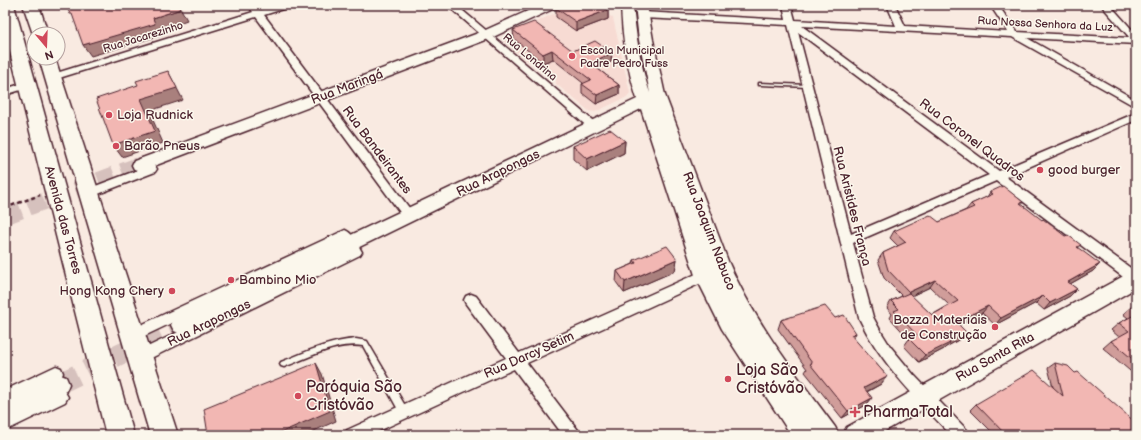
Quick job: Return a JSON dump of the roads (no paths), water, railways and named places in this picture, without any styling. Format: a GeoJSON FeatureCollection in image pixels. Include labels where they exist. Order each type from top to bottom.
{"type":"FeatureCollection","features":[{"type":"Feature","properties":{"kind":"highway","name":"Avenida das Torres"},"geometry":{"type":"LineString","coordinates":[[6,5],[120,435]]}},
{"type":"Feature","properties":{"kind":"highway"},"geometry":{"type":"LineString","coordinates":[[31,5],[38,26]]}},
{"type":"Feature","properties":{"kind":"highway"},"geometry":{"type":"LineString","coordinates":[[50,68],[164,435]]}},
{"type":"Feature","properties":{"kind":"main road","name":"Rua Maringá"},"geometry":{"type":"LineString","coordinates":[[146,167],[320,97],[486,35],[551,5]]}},
{"type":"Feature","properties":{"kind":"main road","name":"Rua Joaquim Nabuco"},"geometry":{"type":"LineString","coordinates":[[627,5],[631,51],[652,98],[731,291],[764,348],[827,435]]}},
{"type":"Feature","properties":{"kind":"main road","name":"Rua Joaquim Nabuco"},"geometry":{"type":"LineString","coordinates":[[641,10],[651,66],[652,98],[705,275],[737,336],[805,435]]}},
{"type":"Feature","properties":{"kind":"main road","name":"Rua Arapongas"},"geometry":{"type":"LineString","coordinates":[[181,325],[652,98]]}},
{"type":"Feature","properties":{"kind":"main road","name":"Rua Santa Rita"},"geometry":{"type":"LineString","coordinates":[[855,435],[1136,278]]}},
{"type":"Feature","properties":{"kind":"main road"},"geometry":{"type":"LineString","coordinates":[[5,410],[58,385]]}},
{"type":"Feature","properties":{"kind":"street","name":"Rua Bandeirantes"},"geometry":{"type":"LineString","coordinates":[[252,5],[409,216]]}},
{"type":"Feature","properties":{"kind":"street","name":"Rua Jacarezinho"},"geometry":{"type":"LineString","coordinates":[[50,68],[258,14],[286,5]]}},
{"type":"Feature","properties":{"kind":"street","name":"Rua Londrina"},"geometry":{"type":"LineString","coordinates":[[451,5],[594,127]]}},
{"type":"Feature","properties":{"kind":"street","name":"Rua Aristides França"},"geometry":{"type":"LineString","coordinates":[[787,5],[866,318],[874,334],[898,366],[961,435]]}},
{"type":"Feature","properties":{"kind":"street"},"geometry":{"type":"LineString","coordinates":[[891,5],[902,29]]}},
{"type":"Feature","properties":{"kind":"street"},"geometry":{"type":"LineString","coordinates":[[994,5],[1014,35],[1136,104]]}},
{"type":"Feature","properties":{"kind":"street"},"geometry":{"type":"LineString","coordinates":[[1105,5],[1136,40]]}},
{"type":"Feature","properties":{"kind":"street","name":"Rua Nossa Senhora da Luz"},"geometry":{"type":"LineString","coordinates":[[641,10],[792,23],[1136,40]]}},
{"type":"Feature","properties":{"kind":"street","name":"Rua Coronel Quadros"},"geometry":{"type":"LineString","coordinates":[[792,23],[1136,278]]}},
{"type":"Feature","properties":{"kind":"street"},"geometry":{"type":"LineString","coordinates":[[5,92],[27,85]]}},
{"type":"Feature","properties":{"kind":"street"},"geometry":{"type":"LineString","coordinates":[[847,241],[1136,116]]}},
{"type":"Feature","properties":{"kind":"street"},"geometry":{"type":"LineString","coordinates":[[89,193],[146,167]]}},
{"type":"Feature","properties":{"kind":"street","name":"Rua Arapongas"},"geometry":{"type":"LineString","coordinates":[[133,335],[345,235],[356,252],[140,357]]}},
{"type":"Feature","properties":{"kind":"street","name":"Rua Darcy Setim"},"geometry":{"type":"LineString","coordinates":[[353,435],[705,275]]}},
{"type":"Feature","properties":{"kind":"street"},"geometry":{"type":"LineString","coordinates":[[471,300],[572,435]]}},
{"type":"Feature","properties":{"kind":"street"},"geometry":{"type":"LineString","coordinates":[[5,397],[58,385]]}},
{"type":"Feature","properties":{"kind":"street"},"geometry":{"type":"LineString","coordinates":[[5,424],[58,385]]}},
{"type":"Feature","properties":{"kind":"lane"},"geometry":{"type":"LineString","coordinates":[[760,84],[808,86]]}},
{"type":"Feature","properties":{"kind":"lane"},"geometry":{"type":"LineString","coordinates":[[284,364],[341,343],[356,340],[365,343],[404,412]]}},
{"type":"Feature","properties":{"kind":"tunnel"},"geometry":{"type":"LineString","coordinates":[[5,216],[140,165]]}},
{"type":"Feature","properties":{"kind":"tunnel"},"geometry":{"type":"LineString","coordinates":[[58,384],[181,325]]}},
{"type":"Feature","properties":{"kind":"place","name":"Escola Municipal Padre Pedro Fuss"},"geometry":{"type":"Point","coordinates":[572,56]}},
{"type":"Feature","properties":{"kind":"place","name":"Loja Rudnick"},"geometry":{"type":"Point","coordinates":[109,115]}},
{"type":"Feature","properties":{"kind":"place","name":"Barão Pneus"},"geometry":{"type":"Point","coordinates":[116,146]}},
{"type":"Feature","properties":{"kind":"place","name":"good burger"},"geometry":{"type":"Point","coordinates":[1040,170]}},
{"type":"Feature","properties":{"kind":"place","name":"Bambino Mio"},"geometry":{"type":"Point","coordinates":[231,280]}},
{"type":"Feature","properties":{"kind":"place","name":"Hong Kong Chery"},"geometry":{"type":"Point","coordinates":[172,291]}},
{"type":"Feature","properties":{"kind":"place","name":"Bozza Materiais de Construção"},"geometry":{"type":"Point","coordinates":[995,327]}},
{"type":"Feature","properties":{"kind":"place","name":"Loja São Cristóvão"},"geometry":{"type":"Point","coordinates":[728,379]}},
{"type":"Feature","properties":{"kind":"place","name":"Paróquia São Cristóvão"},"geometry":{"type":"Point","coordinates":[298,396]}},
{"type":"Feature","properties":{"kind":"place","name":"PharmaTotal"},"geometry":{"type":"Point","coordinates":[855,412]}}]}
